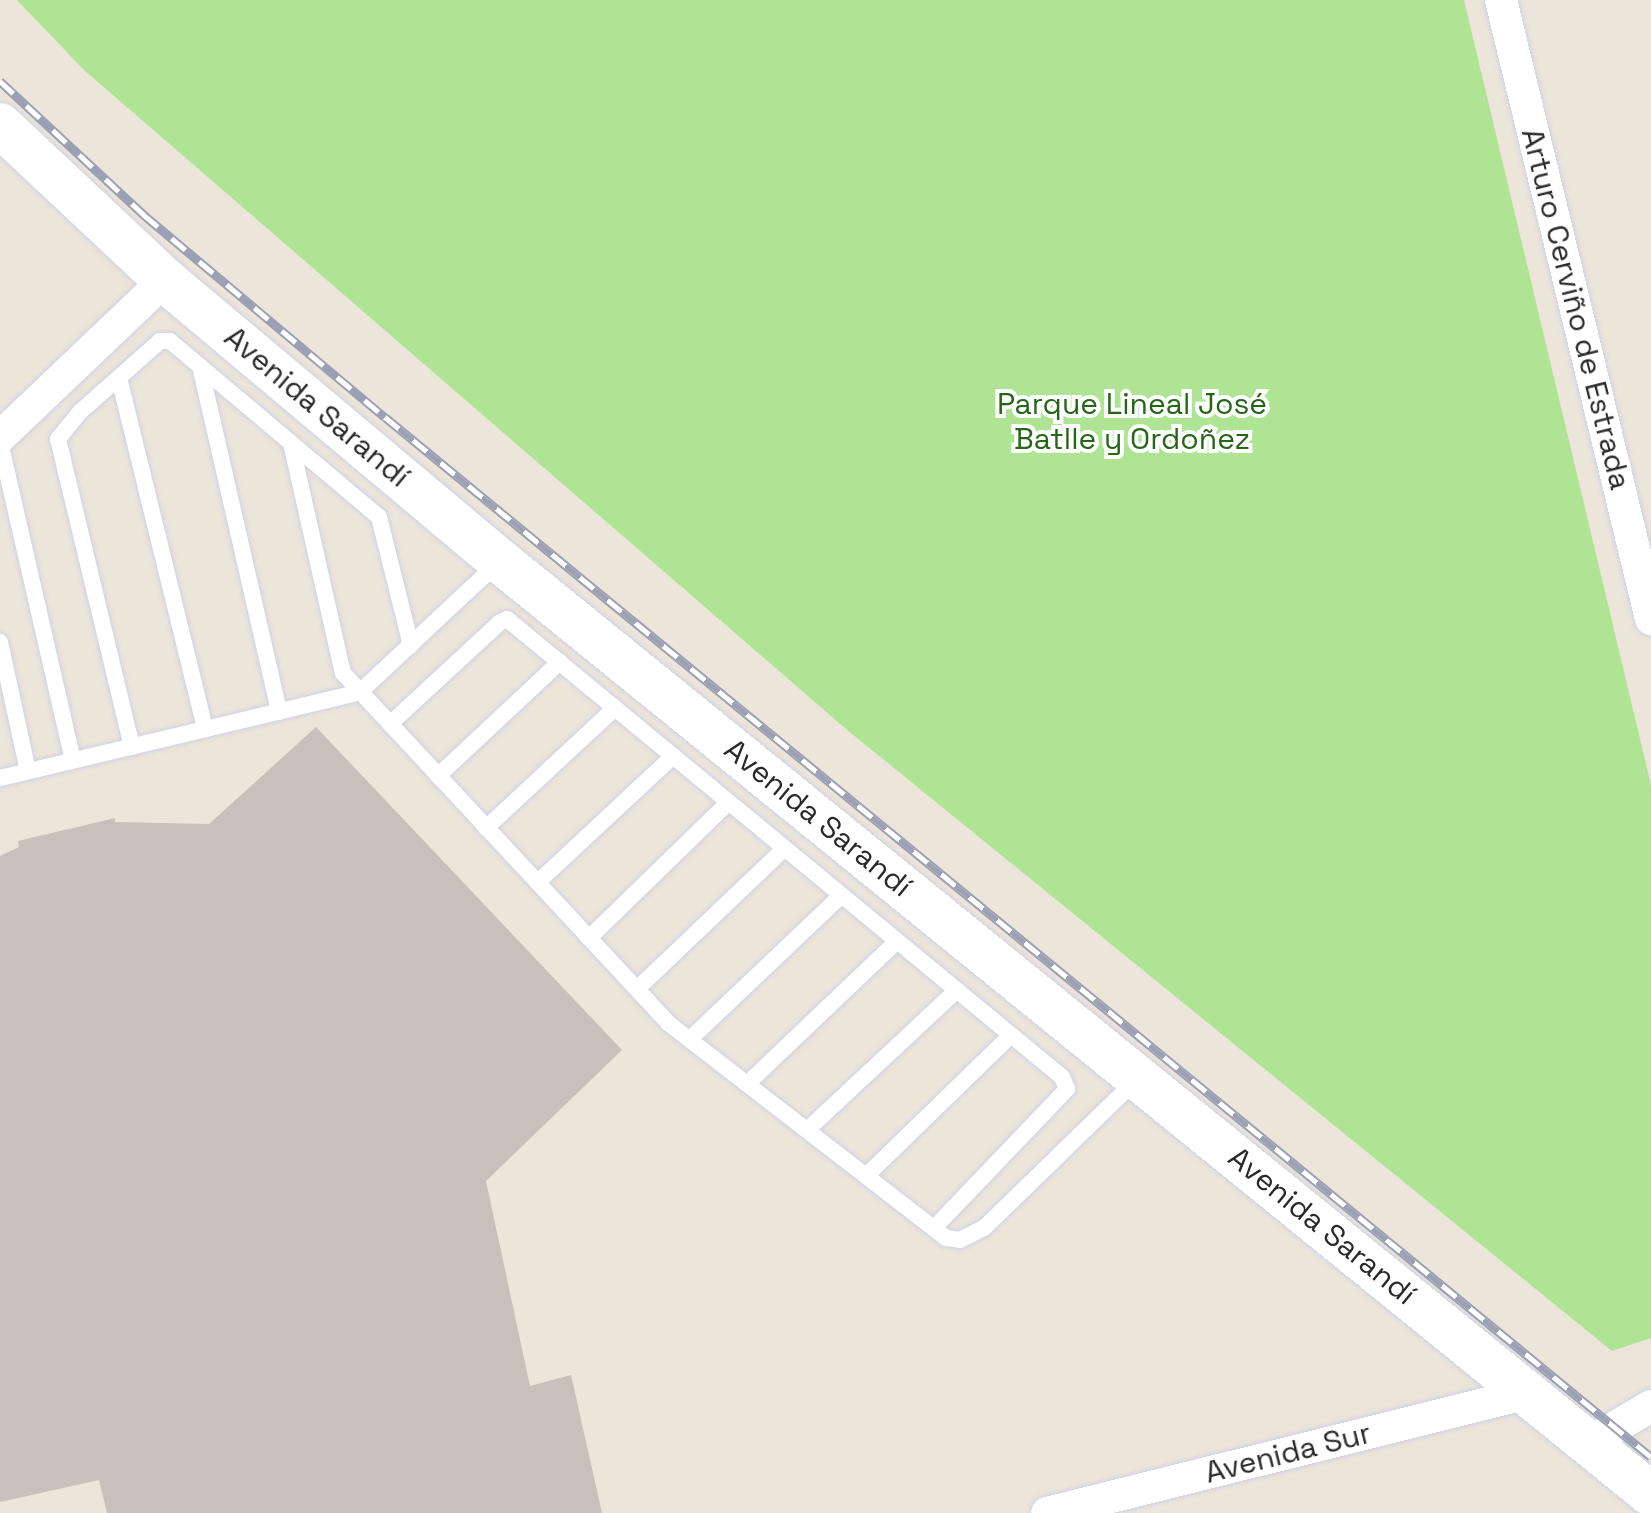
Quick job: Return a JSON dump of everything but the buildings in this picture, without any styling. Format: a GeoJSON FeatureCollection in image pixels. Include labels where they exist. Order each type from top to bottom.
{"type":"FeatureCollection","features":[{"type":"Feature","properties":{"kind":"street","name":"Arturo Cerviño de Estrada"},"geometry":{"type":"LineString","coordinates":[[1501,0],[1651,619]]}},
{"type":"Feature","properties":{"kind":"street","name":"Avenida Sarandí"},"geometry":{"type":"LineString","coordinates":[[0,125],[165,280],[500,561],[1651,1494]]}},
{"type":"Feature","properties":{"kind":"street"},"geometry":{"type":"LineString","coordinates":[[0,440],[165,280]]}},
{"type":"Feature","properties":{"kind":"street","name":"Avenida Sur"},"geometry":{"type":"LineString","coordinates":[[1047,1513],[1530,1393]]}},
{"type":"Feature","properties":{"kind":"street"},"geometry":{"type":"LineString","coordinates":[[1590,1442],[1651,1406]]}},
{"type":"Feature","properties":{"kind":"lane"},"geometry":{"type":"LineString","coordinates":[[132,747],[58,439],[81,411],[160,341],[170,341],[379,517],[411,645]]}},
{"type":"Feature","properties":{"kind":"lane"},"geometry":{"type":"LineString","coordinates":[[200,366],[279,712]]}},
{"type":"Feature","properties":{"kind":"lane"},"geometry":{"type":"LineString","coordinates":[[119,378],[205,729]]}},
{"type":"Feature","properties":{"kind":"lane"},"geometry":{"type":"LineString","coordinates":[[0,440],[73,761]]}},
{"type":"Feature","properties":{"kind":"lane"},"geometry":{"type":"LineString","coordinates":[[291,443],[343,673],[668,1023],[946,1238],[960,1240],[984,1228],[1139,1078]]}},
{"type":"Feature","properties":{"kind":"lane"},"geometry":{"type":"LineString","coordinates":[[0,778],[360,692],[500,561]]}},
{"type":"Feature","properties":{"kind":"lane"},"geometry":{"type":"LineString","coordinates":[[390,724],[507,619],[1062,1077],[1067,1089],[934,1228]]}},
{"type":"Feature","properties":{"kind":"lane"},"geometry":{"type":"LineString","coordinates":[[0,642],[28,771]]}},
{"type":"Feature","properties":{"kind":"lane"},"geometry":{"type":"LineString","coordinates":[[438,776],[560,662]]}},
{"type":"Feature","properties":{"kind":"lane"},"geometry":{"type":"LineString","coordinates":[[486,828],[615,708]]}},
{"type":"Feature","properties":{"kind":"lane"},"geometry":{"type":"LineString","coordinates":[[538,882],[673,756]]}},
{"type":"Feature","properties":{"kind":"lane"},"geometry":{"type":"LineString","coordinates":[[589,938],[729,802]]}},
{"type":"Feature","properties":{"kind":"lane"},"geometry":{"type":"LineString","coordinates":[[637,989],[785,848]]}},
{"type":"Feature","properties":{"kind":"lane"},"geometry":{"type":"LineString","coordinates":[[690,1039],[842,895]]}},
{"type":"Feature","properties":{"kind":"lane"},"geometry":{"type":"LineString","coordinates":[[747,1084],[897,941]]}},
{"type":"Feature","properties":{"kind":"lane"},"geometry":{"type":"LineString","coordinates":[[807,1130],[957,990]]}},
{"type":"Feature","properties":{"kind":"lane"},"geometry":{"type":"LineString","coordinates":[[866,1176],[1011,1035]]}},
{"type":"Feature","properties":{"kind":"green space","name":"Parque Lineal José Batlle y Ordoñez"},"geometry":{"type":"Polygon","coordinates":[[[17,0],[1464,0],[1651,785],[1651,1338],[1612,1351],[846,729],[84,70],[17,0]]]}},
{"type":"Feature","properties":{"kind":"railway"},"geometry":{"type":"LineString","coordinates":[[0,81],[144,215],[385,417],[1651,1457]]}}]}
